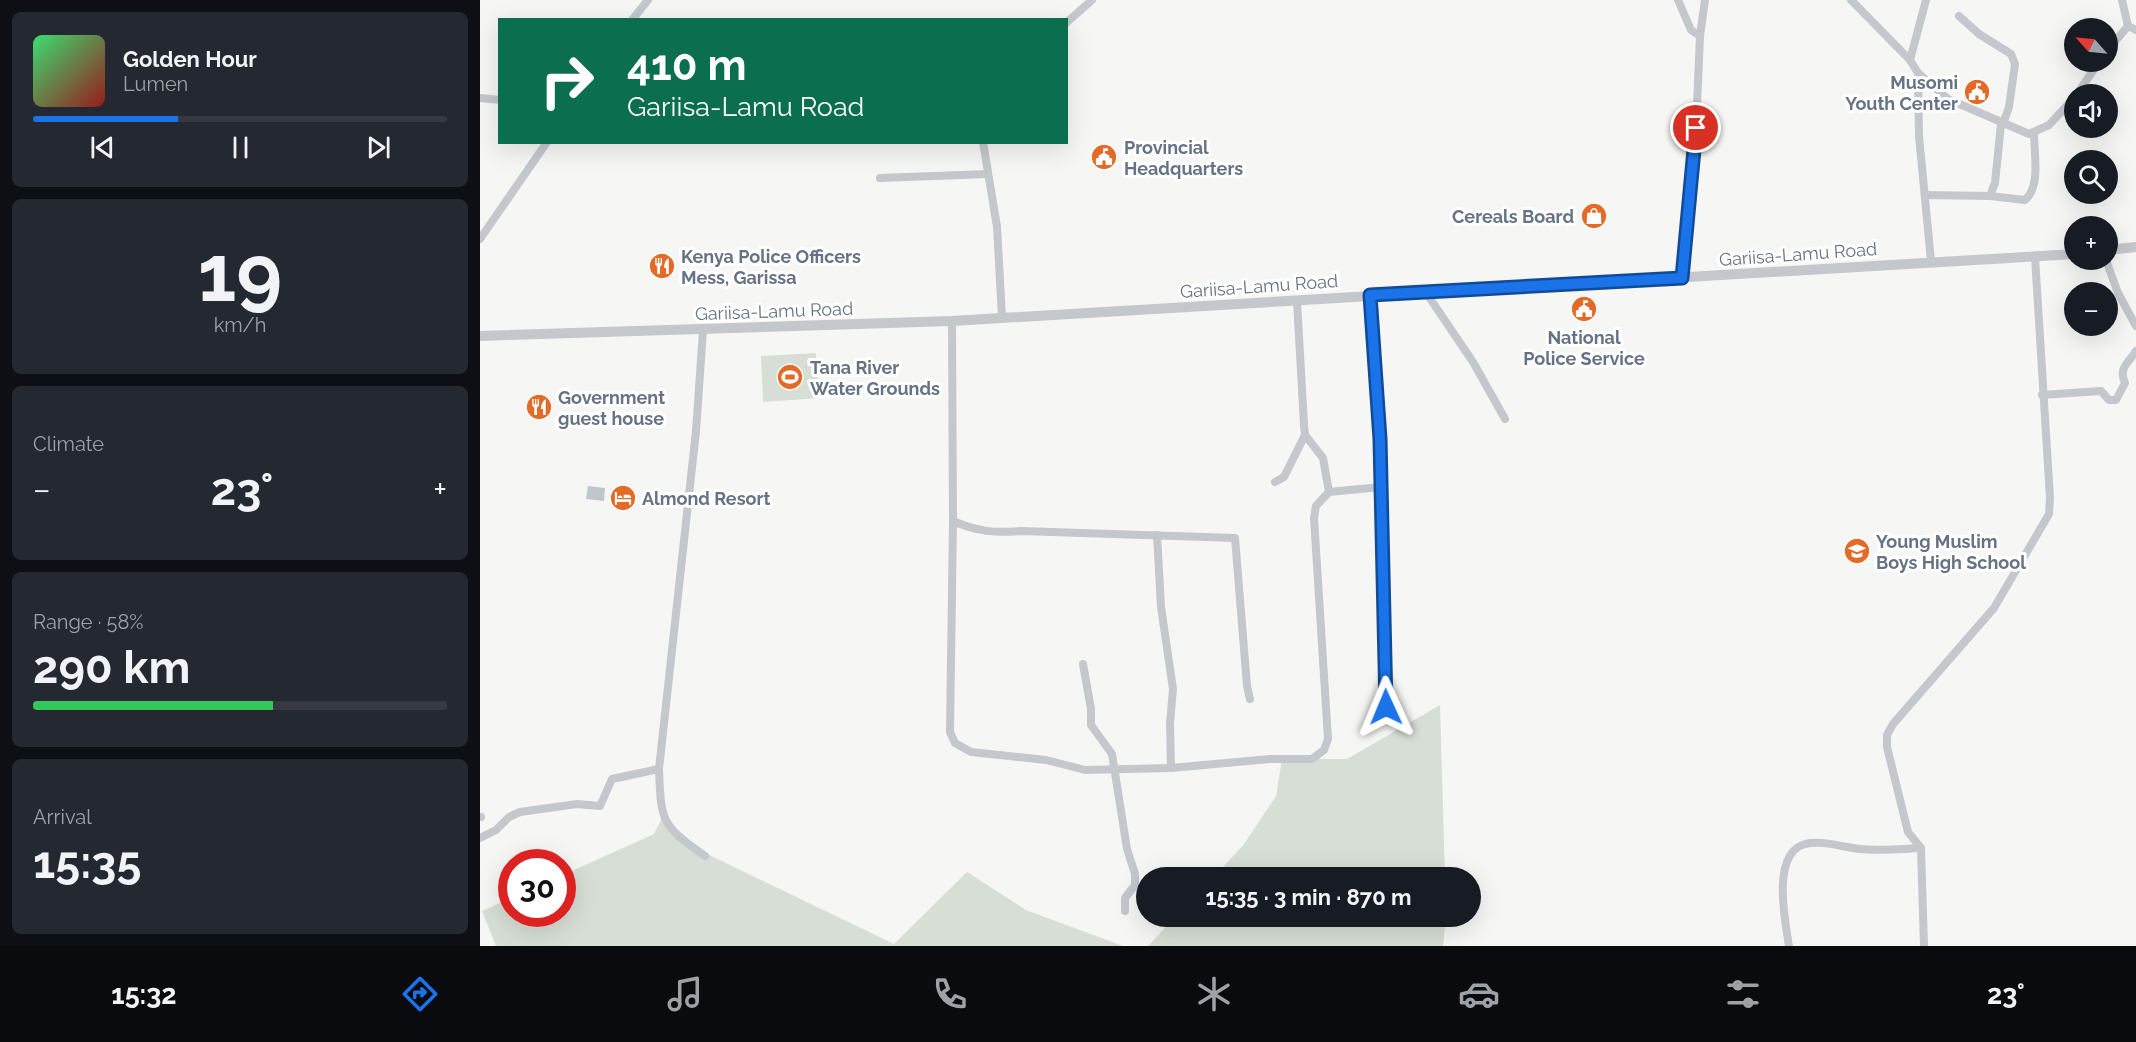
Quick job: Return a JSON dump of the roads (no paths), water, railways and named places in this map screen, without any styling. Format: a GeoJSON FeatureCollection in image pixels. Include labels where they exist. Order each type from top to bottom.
{"type":"FeatureCollection","features":[{"type":"Feature","properties":{"kind":"street"},"geometry":{"type":"LineString","coordinates":[[634,18],[648,0]]}},
{"type":"Feature","properties":{"kind":"street"},"geometry":{"type":"LineString","coordinates":[[1068,21],[1092,0]]}},
{"type":"Feature","properties":{"kind":"street"},"geometry":{"type":"LineString","coordinates":[[1678,0],[1691,30],[1700,36]]}},
{"type":"Feature","properties":{"kind":"street"},"geometry":{"type":"LineString","coordinates":[[1682,278],[1694,175],[1700,36],[1706,0]]}},
{"type":"Feature","properties":{"kind":"street"},"geometry":{"type":"LineString","coordinates":[[1851,0],[1910,60],[1918,73],[1948,99],[2002,124],[2034,133],[2049,125],[2064,109]]}},
{"type":"Feature","properties":{"kind":"street"},"geometry":{"type":"LineString","coordinates":[[1910,60],[1926,0]]}},
{"type":"Feature","properties":{"kind":"street"},"geometry":{"type":"LineString","coordinates":[[2118,41],[2132,28],[2122,0]]}},
{"type":"Feature","properties":{"kind":"street"},"geometry":{"type":"LineString","coordinates":[[1959,16],[1979,34],[2011,54],[2015,64],[2009,107],[2002,124],[1995,183],[1990,196]]}},
{"type":"Feature","properties":{"kind":"street"},"geometry":{"type":"LineString","coordinates":[[1918,73],[1919,136],[1931,261]]}},
{"type":"Feature","properties":{"kind":"street"},"geometry":{"type":"LineString","coordinates":[[480,98],[498,100]]}},
{"type":"Feature","properties":{"kind":"street"},"geometry":{"type":"LineString","coordinates":[[1926,195],[1990,196],[2025,201],[2034,186],[2034,133]]}},
{"type":"Feature","properties":{"kind":"street"},"geometry":{"type":"LineString","coordinates":[[480,239],[547,144]]}},
{"type":"Feature","properties":{"kind":"street"},"geometry":{"type":"LineString","coordinates":[[983,144],[997,227],[1002,317]]}},
{"type":"Feature","properties":{"kind":"street"},"geometry":{"type":"LineString","coordinates":[[880,178],[988,174]]}},
{"type":"Feature","properties":{"kind":"street"},"geometry":{"type":"LineString","coordinates":[[2118,249],[2136,247]]}},
{"type":"Feature","properties":{"kind":"street","name":"Gariisa-Lamu Road"},"geometry":{"type":"LineString","coordinates":[[480,336],[952,321],[2064,255]]}},
{"type":"Feature","properties":{"kind":"street"},"geometry":{"type":"LineString","coordinates":[[1924,946],[1921,849],[1908,832],[1887,747],[1887,735],[1893,724],[1994,608],[2047,518],[2050,498],[2035,257]]}},
{"type":"Feature","properties":{"kind":"street"},"geometry":{"type":"LineString","coordinates":[[2110,270],[2118,293],[2136,326]]}},
{"type":"Feature","properties":{"kind":"street"},"geometry":{"type":"LineString","coordinates":[[1427,294],[1473,362],[1504,418]]}},
{"type":"Feature","properties":{"kind":"street"},"geometry":{"type":"LineString","coordinates":[[1370,295],[1381,487],[1386,707]]}},
{"type":"Feature","properties":{"kind":"street"},"geometry":{"type":"LineString","coordinates":[[1275,482],[1284,477],[1305,435],[1297,301]]}},
{"type":"Feature","properties":{"kind":"street"},"geometry":{"type":"LineString","coordinates":[[952,321],[953,521],[950,732],[955,743],[971,752],[1046,760],[1085,770],[1171,768],[1270,759],[1312,759],[1324,750],[1328,739],[1313,532],[1316,506],[1329,492],[1381,487]]}},
{"type":"Feature","properties":{"kind":"street"},"geometry":{"type":"LineString","coordinates":[[703,330],[696,431],[659,769],[662,814],[666,822],[705,856]]}},
{"type":"Feature","properties":{"kind":"street"},"geometry":{"type":"LineString","coordinates":[[2043,395],[2101,391],[2109,400],[2116,400],[2125,382],[2121,374],[2124,366],[2136,351]]}},
{"type":"Feature","properties":{"kind":"street"},"geometry":{"type":"LineString","coordinates":[[1305,435],[1323,458],[1329,492]]}},
{"type":"Feature","properties":{"kind":"street"},"geometry":{"type":"LineString","coordinates":[[953,521],[990,534],[1021,531],[1235,538],[1247,686],[1251,699]]}},
{"type":"Feature","properties":{"kind":"street"},"geometry":{"type":"LineString","coordinates":[[1157,535],[1161,607],[1173,688],[1170,723],[1171,768]]}},
{"type":"Feature","properties":{"kind":"street"},"geometry":{"type":"LineString","coordinates":[[1083,664],[1091,709],[1091,725],[1112,754],[1127,849],[1135,874],[1135,885],[1125,898],[1125,911]]}},
{"type":"Feature","properties":{"kind":"street"},"geometry":{"type":"LineString","coordinates":[[480,838],[496,830],[509,817],[520,812],[577,804],[600,806],[612,779],[659,769]]}},
{"type":"Feature","properties":{"kind":"street"},"geometry":{"type":"LineString","coordinates":[[1789,946],[1783,878],[1788,858],[1797,848],[1803,845],[1823,843],[1874,850],[1921,849]]}},
{"type":"Feature","properties":{"kind":"place","name":"Musomi Youth Center"},"geometry":{"type":"Point","coordinates":[1977,92]}},
{"type":"Feature","properties":{"kind":"place","name":"Provincial Headquarters"},"geometry":{"type":"Point","coordinates":[1104,157]}},
{"type":"Feature","properties":{"kind":"place","name":"Cereals Board"},"geometry":{"type":"Point","coordinates":[1594,216]}},
{"type":"Feature","properties":{"kind":"place","name":"Kenya Police Officers Mess, Garissa"},"geometry":{"type":"Point","coordinates":[662,266]}},
{"type":"Feature","properties":{"kind":"place","name":"National Police Service"},"geometry":{"type":"Point","coordinates":[1584,309]}},
{"type":"Feature","properties":{"kind":"place","name":"Tana River Water Grounds"},"geometry":{"type":"Point","coordinates":[790,377]}},
{"type":"Feature","properties":{"kind":"place","name":"Government guest house"},"geometry":{"type":"Point","coordinates":[539,407]}},
{"type":"Feature","properties":{"kind":"place","name":"Almond Resort"},"geometry":{"type":"Point","coordinates":[623,498]}},
{"type":"Feature","properties":{"kind":"place","name":"Young Muslim Boys High School"},"geometry":{"type":"Point","coordinates":[1857,551]}}]}
